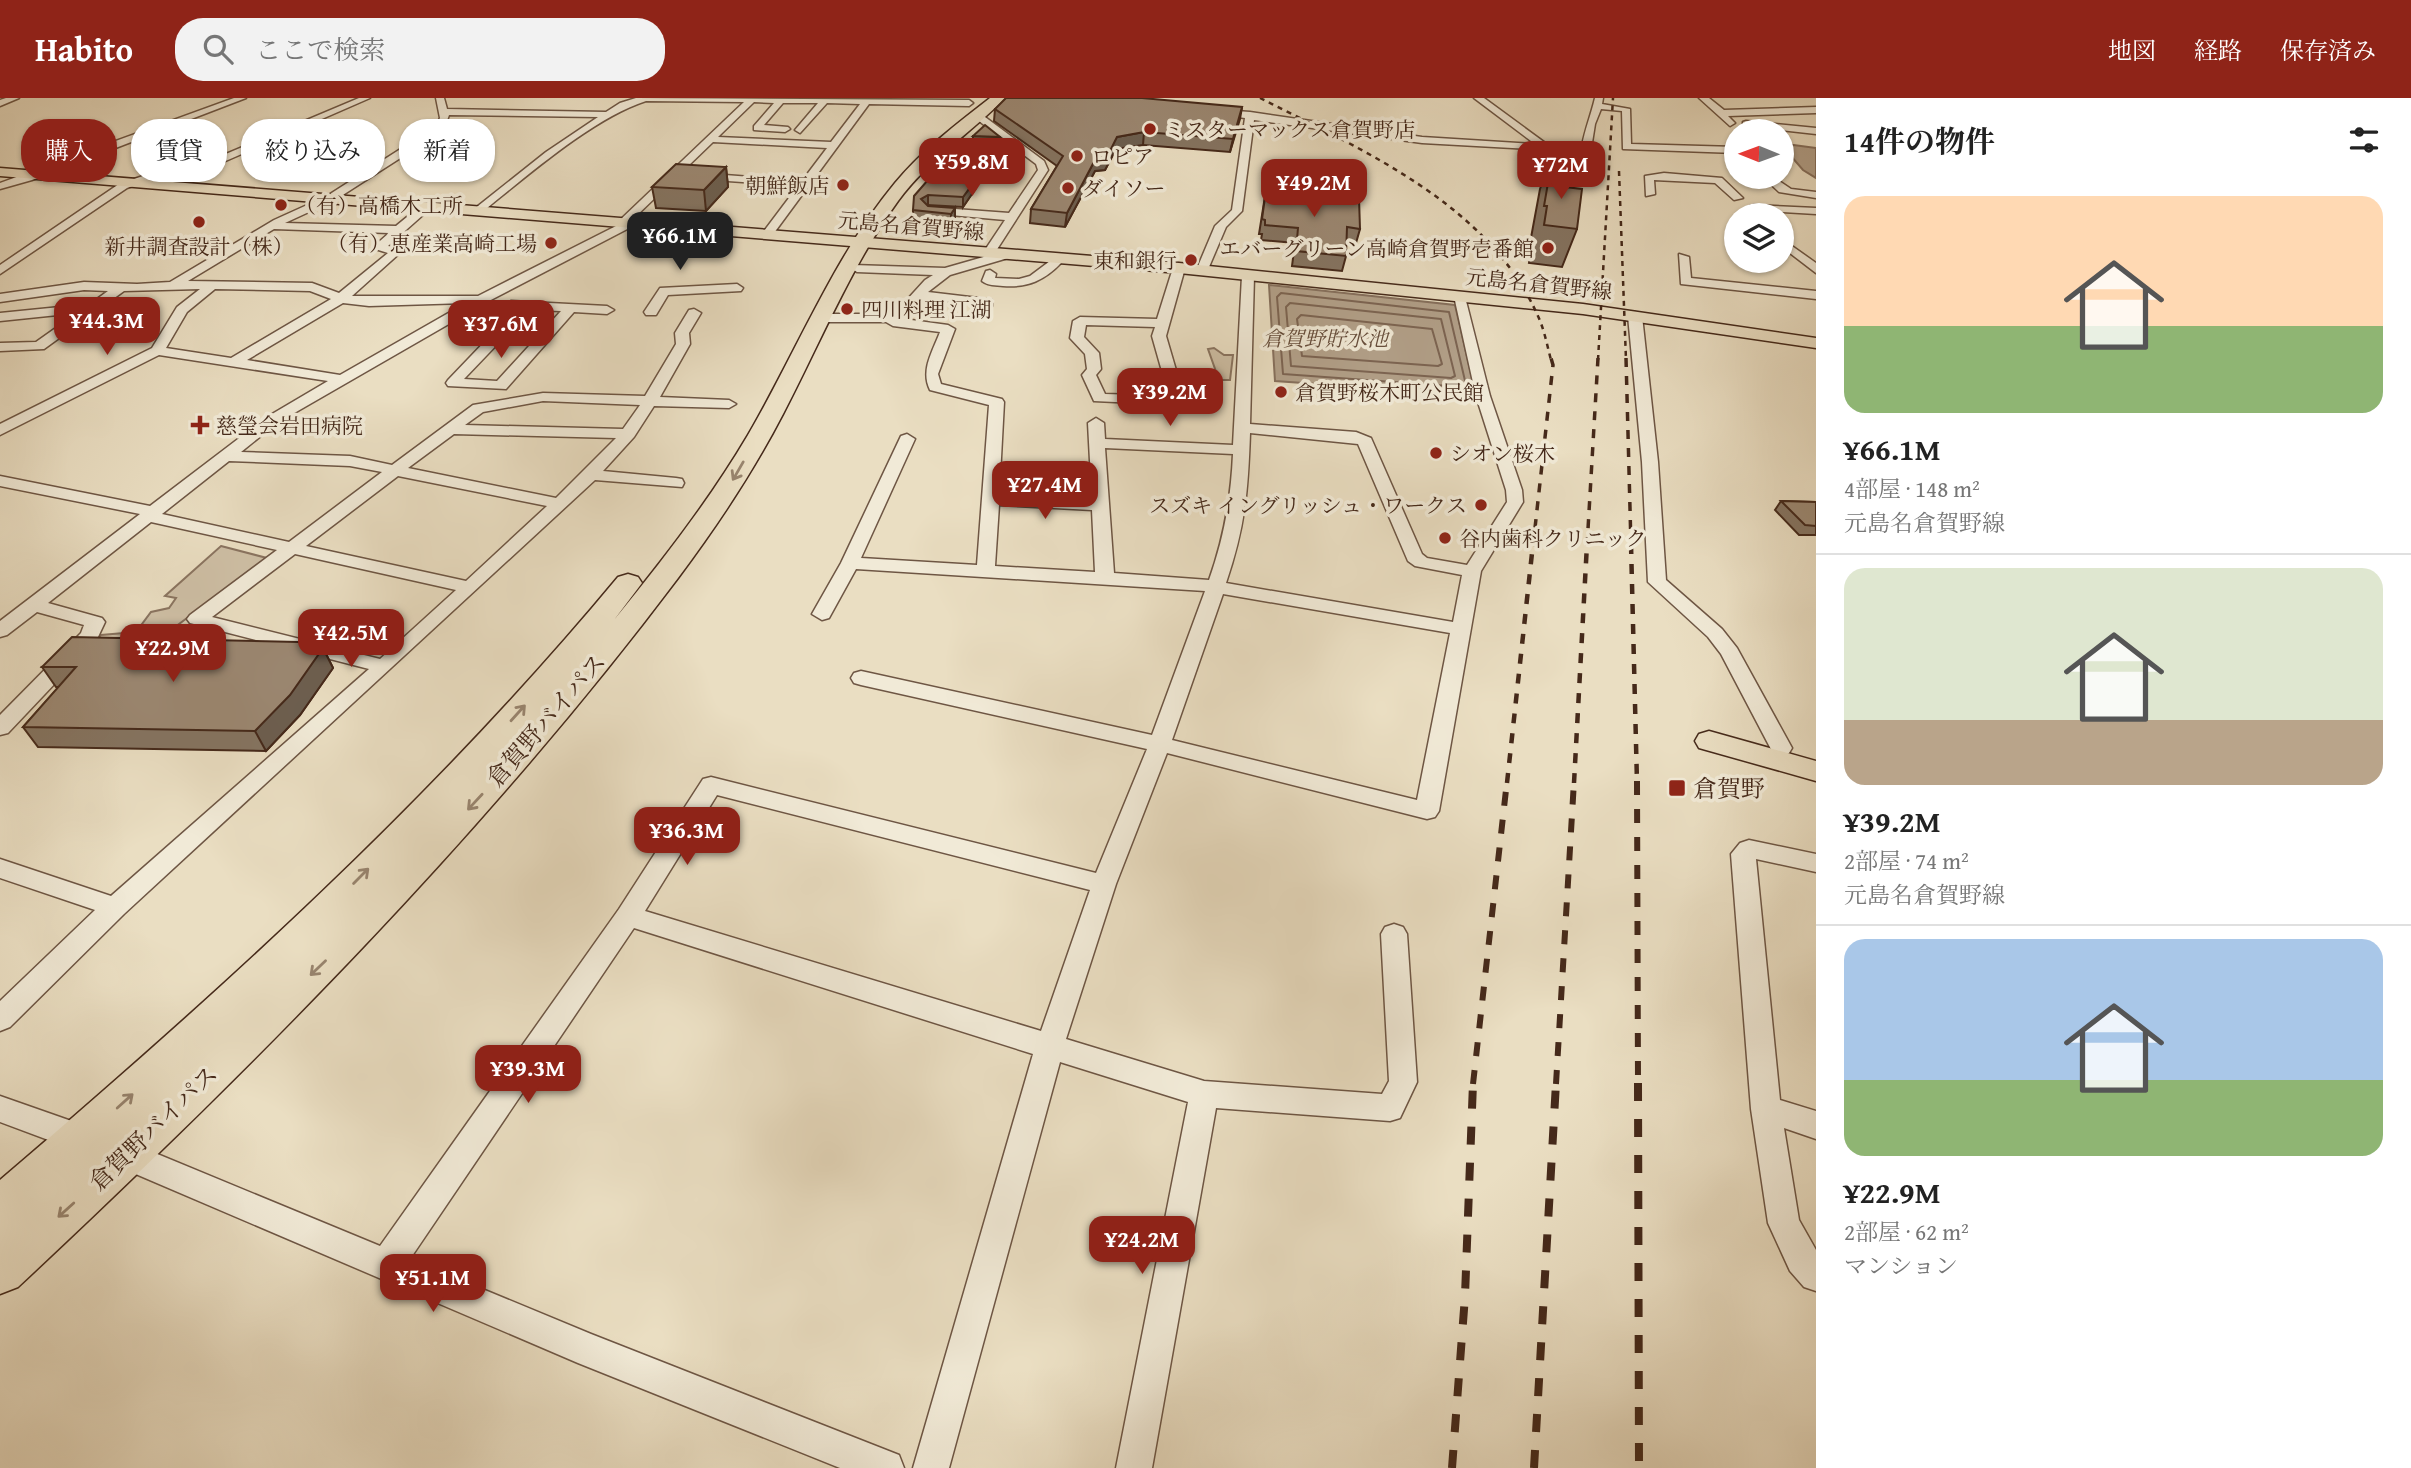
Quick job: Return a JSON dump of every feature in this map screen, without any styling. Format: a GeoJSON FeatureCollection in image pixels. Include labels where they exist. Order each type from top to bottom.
{"type":"FeatureCollection","features":[{"type":"Feature","properties":{"kind":"highway"},"geometry":{"type":"LineString","coordinates":[[949,117],[979,106]]}},
{"type":"Feature","properties":{"kind":"highway","name":"倉賀野バイパス"},"geometry":{"type":"LineString","coordinates":[[0,1211],[82,1139],[315,921],[464,774],[600,619],[702,485],[853,251],[891,198],[979,106]]}},
{"type":"Feature","properties":{"kind":"highway","name":"倉賀野バイパス"},"geometry":{"type":"LineString","coordinates":[[0,1269],[127,1155],[363,924],[595,665],[727,489],[822,318],[853,251],[873,195],[904,162],[979,106]]}},
{"type":"Feature","properties":{"kind":"main road","name":"元島名倉賀野線"},"geometry":{"type":"LineString","coordinates":[[0,172],[21,174]]}},
{"type":"Feature","properties":{"kind":"main road","name":"元島名倉賀野線"},"geometry":{"type":"LineString","coordinates":[[132,182],[767,235],[853,251],[997,254],[1179,268],[1635,316],[1816,344]]}},
{"type":"Feature","properties":{"kind":"main road"},"geometry":{"type":"LineString","coordinates":[[1709,741],[1815,769]]}},
{"type":"Feature","properties":{"kind":"main road"},"geometry":{"type":"LineString","coordinates":[[1745,751],[1781,748],[1815,769]]}},
{"type":"Feature","properties":{"kind":"street"},"geometry":{"type":"LineString","coordinates":[[0,103],[15,98]]}},
{"type":"Feature","properties":{"kind":"street"},"geometry":{"type":"LineString","coordinates":[[117,145],[242,98]]}},
{"type":"Feature","properties":{"kind":"street"},"geometry":{"type":"LineString","coordinates":[[227,157],[366,98]]}},
{"type":"Feature","properties":{"kind":"street"},"geometry":{"type":"LineString","coordinates":[[440,98],[443,119]]}},
{"type":"Feature","properties":{"kind":"street"},"geometry":{"type":"LineString","coordinates":[[478,209],[549,154],[629,102],[645,98],[824,102],[868,100],[979,106],[1010,98]]}},
{"type":"Feature","properties":{"kind":"street"},"geometry":{"type":"LineString","coordinates":[[1478,98],[1546,148]]}},
{"type":"Feature","properties":{"kind":"street"},"geometry":{"type":"LineString","coordinates":[[0,631],[272,420],[479,300],[628,223],[751,99]]}},
{"type":"Feature","properties":{"kind":"street"},"geometry":{"type":"LineString","coordinates":[[767,235],[835,145],[839,132],[868,100]]}},
{"type":"Feature","properties":{"kind":"street"},"geometry":{"type":"LineString","coordinates":[[780,101],[757,128],[811,131]]}},
{"type":"Feature","properties":{"kind":"street"},"geometry":{"type":"LineString","coordinates":[[1792,101],[1812,110]]}},
{"type":"Feature","properties":{"kind":"street"},"geometry":{"type":"LineString","coordinates":[[800,130],[824,102]]}},
{"type":"Feature","properties":{"kind":"street"},"geometry":{"type":"LineString","coordinates":[[1200,110],[1422,140],[1586,149],[1590,124],[1599,102],[1626,109],[1626,147],[1724,150]]}},
{"type":"Feature","properties":{"kind":"street"},"geometry":{"type":"LineString","coordinates":[[1706,102],[1738,104]]}},
{"type":"Feature","properties":{"kind":"street"},"geometry":{"type":"LineString","coordinates":[[1706,102],[1726,117],[1816,131]]}},
{"type":"Feature","properties":{"kind":"street"},"geometry":{"type":"LineString","coordinates":[[1773,105],[1783,111]]}},
{"type":"Feature","properties":{"kind":"street"},"geometry":{"type":"LineString","coordinates":[[822,318],[898,318],[929,283],[946,272],[997,254],[1013,217],[1035,178],[1043,170],[1040,163],[979,106]]}},
{"type":"Feature","properties":{"kind":"street"},"geometry":{"type":"LineString","coordinates":[[444,113],[545,110],[610,115]]}},
{"type":"Feature","properties":{"kind":"street"},"geometry":{"type":"LineString","coordinates":[[1726,117],[1812,110]]}},
{"type":"Feature","properties":{"kind":"street"},"geometry":{"type":"LineString","coordinates":[[858,114],[870,115]]}},
{"type":"Feature","properties":{"kind":"street"},"geometry":{"type":"LineString","coordinates":[[1202,271],[1221,226],[1237,211],[1250,115]]}},
{"type":"Feature","properties":{"kind":"street"},"geometry":{"type":"LineString","coordinates":[[711,139],[835,145]]}},
{"type":"Feature","properties":{"kind":"street"},"geometry":{"type":"LineString","coordinates":[[173,285],[272,226],[331,198],[399,155]]}},
{"type":"Feature","properties":{"kind":"street"},"geometry":{"type":"LineString","coordinates":[[674,174],[807,184]]}},
{"type":"Feature","properties":{"kind":"street"},"geometry":{"type":"LineString","coordinates":[[1650,194],[1649,178],[1653,177],[1718,180],[1738,198]]}},
{"type":"Feature","properties":{"kind":"street"},"geometry":{"type":"LineString","coordinates":[[0,186],[21,180]]}},
{"type":"Feature","properties":{"kind":"street"},"geometry":{"type":"LineString","coordinates":[[0,270],[117,189],[132,182]]}},
{"type":"Feature","properties":{"kind":"street"},"geometry":{"type":"LineString","coordinates":[[1780,189],[1793,194],[1816,195]]}},
{"type":"Feature","properties":{"kind":"street"},"geometry":{"type":"LineString","coordinates":[[232,363],[342,299],[367,281],[397,250],[378,248],[428,205]]}},
{"type":"Feature","properties":{"kind":"street"},"geometry":{"type":"LineString","coordinates":[[928,210],[1013,217]]}},
{"type":"Feature","properties":{"kind":"street"},"geometry":{"type":"LineString","coordinates":[[1794,210],[1816,211]]}},
{"type":"Feature","properties":{"kind":"street"},"geometry":{"type":"LineString","coordinates":[[272,226],[400,230]]}},
{"type":"Feature","properties":{"kind":"street"},"geometry":{"type":"LineString","coordinates":[[853,251],[946,272]]}},
{"type":"Feature","properties":{"kind":"street"},"geometry":{"type":"LineString","coordinates":[[1794,252],[1816,269]]}},
{"type":"Feature","properties":{"kind":"street"},"geometry":{"type":"LineString","coordinates":[[1683,257],[1685,281],[1816,295]]}},
{"type":"Feature","properties":{"kind":"street"},"geometry":{"type":"LineString","coordinates":[[990,274],[988,281],[1024,284],[1044,275],[1058,259]]}},
{"type":"Feature","properties":{"kind":"street"},"geometry":{"type":"LineString","coordinates":[[1165,323],[1080,321],[1077,338],[1092,353],[1094,369],[1089,375],[1099,398],[1178,401],[1159,336],[1165,323],[1179,268]]}},
{"type":"Feature","properties":{"kind":"street"},"geometry":{"type":"LineString","coordinates":[[931,1468],[1050,1045],[1104,884],[1160,744],[1217,587],[1237,520],[1248,276]]}},
{"type":"Feature","properties":{"kind":"street"},"geometry":{"type":"LineString","coordinates":[[651,312],[664,291],[694,283],[737,288]]}},
{"type":"Feature","properties":{"kind":"street"},"geometry":{"type":"LineString","coordinates":[[0,430],[157,351],[182,310],[211,286]]}},
{"type":"Feature","properties":{"kind":"street"},"geometry":{"type":"LineString","coordinates":[[0,298],[67,287],[312,287],[342,299],[401,303],[479,300],[526,306],[607,310]]}},
{"type":"Feature","properties":{"kind":"street"},"geometry":{"type":"LineString","coordinates":[[0,347],[39,346],[120,288]]}},
{"type":"Feature","properties":{"kind":"street"},"geometry":{"type":"LineString","coordinates":[[918,295],[987,303]]}},
{"type":"Feature","properties":{"kind":"street"},"geometry":{"type":"LineString","coordinates":[[861,678],[1160,744],[1427,811],[1472,570],[1515,502],[1514,490],[1483,396],[1460,296]]}},
{"type":"Feature","properties":{"kind":"street"},"geometry":{"type":"LineString","coordinates":[[526,306],[453,383],[501,386],[570,309]]}},
{"type":"Feature","properties":{"kind":"street"},"geometry":{"type":"LineString","coordinates":[[0,324],[6,316],[93,308]]}},
{"type":"Feature","properties":{"kind":"street"},"geometry":{"type":"LineString","coordinates":[[0,1019],[115,907],[384,667],[591,475],[628,434],[651,400],[683,344],[682,333],[694,313]]}},
{"type":"Feature","properties":{"kind":"street"},"geometry":{"type":"LineString","coordinates":[[1635,316],[1649,452],[1657,582],[1715,633],[1730,652],[1781,748]]}},
{"type":"Feature","properties":{"kind":"street"},"geometry":{"type":"LineString","coordinates":[[892,319],[894,322],[948,329],[931,374],[935,387],[997,402],[986,570]]}},
{"type":"Feature","properties":{"kind":"street"},"geometry":{"type":"LineString","coordinates":[[157,351],[341,379]]}},
{"type":"Feature","properties":{"kind":"street"},"geometry":{"type":"LineString","coordinates":[[384,667],[197,619],[478,408],[543,397],[729,404]]}},
{"type":"Feature","properties":{"kind":"street"},"geometry":{"type":"LineString","coordinates":[[1096,423],[1105,578]]}},
{"type":"Feature","properties":{"kind":"street"},"geometry":{"type":"LineString","coordinates":[[1241,428],[1356,437],[1365,441],[1414,556],[1421,562],[1472,570]]}},
{"type":"Feature","properties":{"kind":"street"},"geometry":{"type":"LineString","coordinates":[[450,429],[628,434]]}},
{"type":"Feature","properties":{"kind":"street"},"geometry":{"type":"LineString","coordinates":[[822,614],[850,563],[907,439]]}},
{"type":"Feature","properties":{"kind":"street"},"geometry":{"type":"LineString","coordinates":[[1097,443],[1240,450]]}},
{"type":"Feature","properties":{"kind":"street"},"geometry":{"type":"LineString","coordinates":[[227,456],[350,461],[560,504]]}},
{"type":"Feature","properties":{"kind":"street"},"geometry":{"type":"LineString","coordinates":[[591,475],[676,483]]}},
{"type":"Feature","properties":{"kind":"street"},"geometry":{"type":"LineString","coordinates":[[3,484],[151,514],[469,587]]}},
{"type":"Feature","properties":{"kind":"street"},"geometry":{"type":"LineString","coordinates":[[990,500],[1101,505]]}},
{"type":"Feature","properties":{"kind":"street"},"geometry":{"type":"LineString","coordinates":[[850,563],[1217,587],[1460,629]]}},
{"type":"Feature","properties":{"kind":"street"},"geometry":{"type":"LineString","coordinates":[[0,728],[90,635],[95,622],[33,605]]}},
{"type":"Feature","properties":{"kind":"street"},"geometry":{"type":"LineString","coordinates":[[386,1265],[628,916],[711,785],[1104,884]]}},
{"type":"Feature","properties":{"kind":"street"},"geometry":{"type":"LineString","coordinates":[[1816,863],[1749,849],[1743,855],[1766,1109],[1784,1223],[1802,1259],[1816,1275]]}},
{"type":"Feature","properties":{"kind":"street"},"geometry":{"type":"LineString","coordinates":[[0,868],[115,907]]}},
{"type":"Feature","properties":{"kind":"street"},"geometry":{"type":"LineString","coordinates":[[628,916],[808,974],[1050,1045],[1204,1094],[1390,1108],[1403,1082],[1394,934]]}},
{"type":"Feature","properties":{"kind":"street"},"geometry":{"type":"LineString","coordinates":[[1134,1468],[1204,1094]]}},
{"type":"Feature","properties":{"kind":"street"},"geometry":{"type":"LineString","coordinates":[[0,1109],[127,1155],[590,1351],[886,1468]]}},
{"type":"Feature","properties":{"kind":"street"},"geometry":{"type":"LineString","coordinates":[[1766,1109],[1816,1125]]}},
{"type":"Feature","properties":{"kind":"shaded area"},"geometry":{"type":"Polygon","coordinates":[[[1214,348],[1224,355],[1233,355],[1230,380],[1219,380],[1208,349],[1214,348]]]}},
{"type":"Feature","properties":{"kind":"shaded area"},"geometry":{"type":"Polygon","coordinates":[[[221,546],[267,558],[143,651],[84,653],[101,635],[136,632],[151,612],[169,608],[176,598],[165,596],[221,546]]]}},
{"type":"Feature","properties":{"kind":"water"},"geometry":{"type":"Polygon","coordinates":[[[1794,145],[1816,148],[1816,178],[1803,170],[1794,160],[1794,145]]]}},
{"type":"Feature","properties":{"kind":"water","name":"倉賀野貯水池"},"geometry":{"type":"Polygon","coordinates":[[[1269,285],[1455,305],[1476,395],[1275,381],[1269,285]]]}},
{"type":"Feature","properties":{"kind":"building"},"geometry":{"type":"Polygon","coordinates":[[[1006,98],[1142,98],[1242,107],[1233,139],[1144,132],[1117,137],[1107,157],[1096,158],[1067,213],[1031,209],[1063,156],[995,109],[1006,98]]]}},
{"type":"Feature","properties":{"kind":"building"},"geometry":{"type":"Polygon","coordinates":[[[985,125],[1000,137],[973,136],[985,125]]]}},
{"type":"Feature","properties":{"kind":"building"},"geometry":{"type":"Polygon","coordinates":[[[1553,154],[1565,187],[1582,189],[1577,229],[1544,225],[1547,206],[1544,206],[1553,154]]]}},
{"type":"Feature","properties":{"kind":"building"},"geometry":{"type":"Polygon","coordinates":[[[676,164],[726,167],[704,190],[652,187],[676,164]]]}},
{"type":"Feature","properties":{"kind":"building"},"geometry":{"type":"Polygon","coordinates":[[[934,173],[977,178],[963,197],[928,195],[921,199],[928,206],[955,208],[951,214],[913,210],[914,196],[934,173]]]}},
{"type":"Feature","properties":{"kind":"building"},"geometry":{"type":"Polygon","coordinates":[[[1266,190],[1359,198],[1360,229],[1347,227],[1346,256],[1296,251],[1298,228],[1265,225],[1265,220],[1262,219],[1266,190]]]}},
{"type":"Feature","properties":{"kind":"building"},"geometry":{"type":"Polygon","coordinates":[[[1781,501],[1816,502],[1816,526],[1805,525],[1781,501]]]}},
{"type":"Feature","properties":{"kind":"building"},"geometry":{"type":"Polygon","coordinates":[[[72,637],[299,642],[323,648],[290,695],[255,731],[23,727],[76,667],[42,667],[72,637]]]}},
{"type":"Feature","properties":{"kind":"railway"},"geometry":{"type":"LineString","coordinates":[[1260,98],[1379,160],[1454,211],[1487,241],[1515,275],[1539,319],[1551,360]]}},
{"type":"Feature","properties":{"kind":"railway"},"geometry":{"type":"LineString","coordinates":[[1598,360],[1613,98]]}},
{"type":"Feature","properties":{"kind":"railway"},"geometry":{"type":"LineString","coordinates":[[1619,171],[1626,360]]}},
{"type":"Feature","properties":{"kind":"railway"},"geometry":{"type":"LineString","coordinates":[[1533,546],[1553,365],[1551,358]]}},
{"type":"Feature","properties":{"kind":"railway"},"geometry":{"type":"LineString","coordinates":[[1587,546],[1598,358]]}},
{"type":"Feature","properties":{"kind":"railway"},"geometry":{"type":"LineString","coordinates":[[1626,358],[1631,546]]}},
{"type":"Feature","properties":{"kind":"railway"},"geometry":{"type":"LineString","coordinates":[[1507,783],[1533,544]]}},
{"type":"Feature","properties":{"kind":"railway"},"geometry":{"type":"LineString","coordinates":[[1574,783],[1587,544]]}},
{"type":"Feature","properties":{"kind":"railway"},"geometry":{"type":"LineString","coordinates":[[1631,544],[1637,783]]}},
{"type":"Feature","properties":{"kind":"railway"},"geometry":{"type":"LineString","coordinates":[[1473,1084],[1507,781]]}},
{"type":"Feature","properties":{"kind":"railway"},"geometry":{"type":"LineString","coordinates":[[1556,1084],[1574,781]]}},
{"type":"Feature","properties":{"kind":"railway"},"geometry":{"type":"LineString","coordinates":[[1637,781],[1638,1084]]}},
{"type":"Feature","properties":{"kind":"railway"},"geometry":{"type":"LineString","coordinates":[[1452,1468],[1465,1296],[1473,1083]]}},
{"type":"Feature","properties":{"kind":"railway"},"geometry":{"type":"LineString","coordinates":[[1534,1468],[1556,1083]]}},
{"type":"Feature","properties":{"kind":"railway"},"geometry":{"type":"LineString","coordinates":[[1638,1083],[1639,1468]]}},
{"type":"Feature","properties":{"kind":"place","name":"ミスターマックス倉賀野店"},"geometry":{"type":"Point","coordinates":[1150,129]}},
{"type":"Feature","properties":{"kind":"place","name":"ロピア"},"geometry":{"type":"Point","coordinates":[1077,156]}},
{"type":"Feature","properties":{"kind":"place","name":"朝鮮飯店"},"geometry":{"type":"Point","coordinates":[843,185]}},
{"type":"Feature","properties":{"kind":"place","name":"ダイソー"},"geometry":{"type":"Point","coordinates":[1068,188]}},
{"type":"Feature","properties":{"kind":"place","name":"（有）高橋木工所"},"geometry":{"type":"Point","coordinates":[281,205]}},
{"type":"Feature","properties":{"kind":"place","name":"新井調査設計（株）"},"geometry":{"type":"Point","coordinates":[199,222]}},
{"type":"Feature","properties":{"kind":"place","name":"（有）恵産業高崎工場"},"geometry":{"type":"Point","coordinates":[551,243]}},
{"type":"Feature","properties":{"kind":"place","name":"エバーグリーン高崎倉賀野壱番館"},"geometry":{"type":"Point","coordinates":[1548,248]}},
{"type":"Feature","properties":{"kind":"place","name":"東和銀行"},"geometry":{"type":"Point","coordinates":[1191,260]}},
{"type":"Feature","properties":{"kind":"place","name":"四川料理 江湖"},"geometry":{"type":"Point","coordinates":[847,309]}},
{"type":"Feature","properties":{"kind":"place","name":"倉賀野桜木町公民館"},"geometry":{"type":"Point","coordinates":[1281,392]}},
{"type":"Feature","properties":{"kind":"place","name":"慈瑩会岩田病院"},"geometry":{"type":"Point","coordinates":[200,425]}},
{"type":"Feature","properties":{"kind":"place","name":"シオン桜木"},"geometry":{"type":"Point","coordinates":[1436,453]}},
{"type":"Feature","properties":{"kind":"place","name":"スズキ イングリッシュ・ワークス"},"geometry":{"type":"Point","coordinates":[1481,505]}},
{"type":"Feature","properties":{"kind":"place","name":"谷内歯科クリニック"},"geometry":{"type":"Point","coordinates":[1445,538]}},
{"type":"Feature","properties":{"kind":"place","name":"倉賀野"},"geometry":{"type":"Point","coordinates":[1677,788]}}]}
